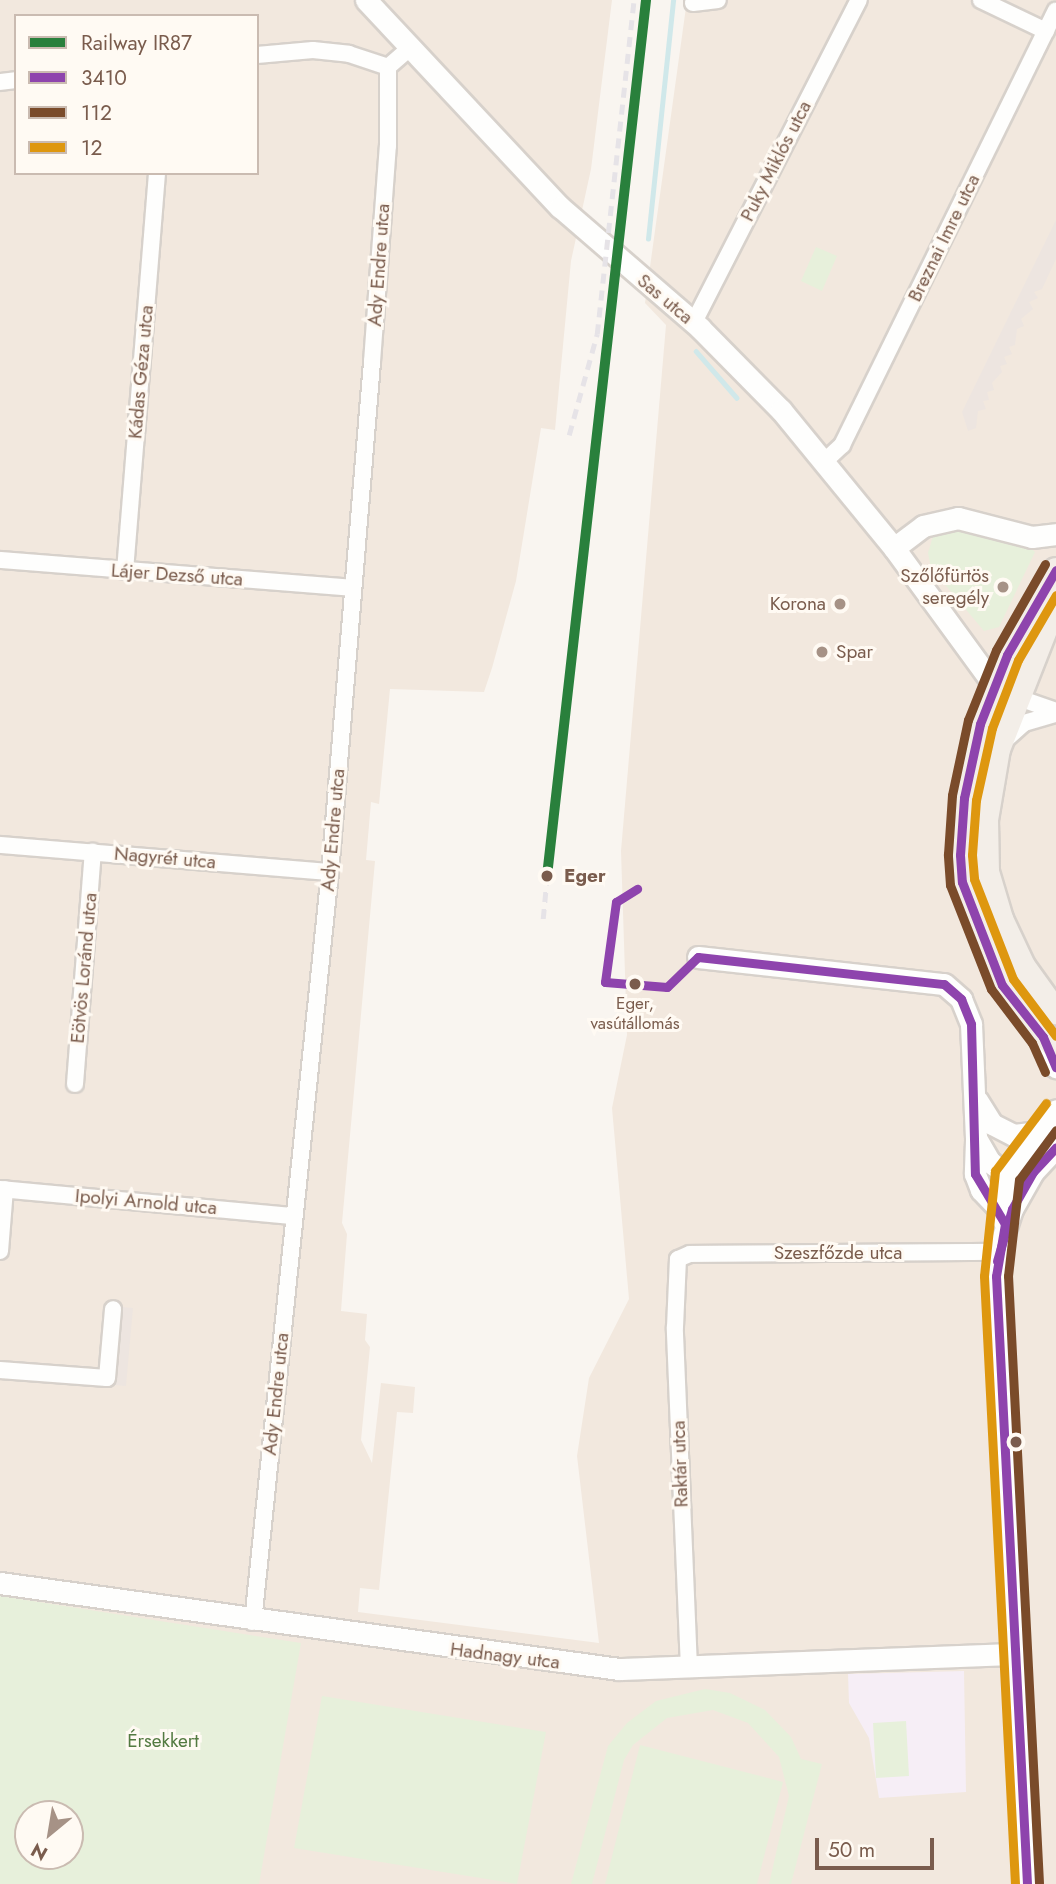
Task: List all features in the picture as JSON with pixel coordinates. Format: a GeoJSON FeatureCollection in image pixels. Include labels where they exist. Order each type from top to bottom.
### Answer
{"type":"FeatureCollection","features":[{"type":"Feature","properties":{"kind":"main road"},"geometry":{"type":"LineString","coordinates":[[1050,1043],[1002,985],[962,882],[964,798],[979,724],[994,685],[1055,572]]}},
{"type":"Feature","properties":{"kind":"main road"},"geometry":{"type":"LineString","coordinates":[[1056,602],[1016,697],[998,749],[986,820],[987,872],[1023,966],[1056,1012]]}},
{"type":"Feature","properties":{"kind":"street","name":"Sas utca"},"geometry":{"type":"LineString","coordinates":[[366,0],[560,207],[694,322],[826,460],[994,685],[1016,697]]}},
{"type":"Feature","properties":{"kind":"street"},"geometry":{"type":"LineString","coordinates":[[692,3],[718,0]]}},
{"type":"Feature","properties":{"kind":"street","name":"Puky Miklós utca"},"geometry":{"type":"LineString","coordinates":[[694,322],[859,0]]}},
{"type":"Feature","properties":{"kind":"street"},"geometry":{"type":"LineString","coordinates":[[981,0],[1046,31]]}},
{"type":"Feature","properties":{"kind":"street","name":"Breznai Imre utca"},"geometry":{"type":"LineString","coordinates":[[826,460],[842,445],[1056,11]]}},
{"type":"Feature","properties":{"kind":"street"},"geometry":{"type":"LineString","coordinates":[[259,55],[313,50],[349,54],[388,67],[411,47]]}},
{"type":"Feature","properties":{"kind":"street","name":"Ady Endre utca"},"geometry":{"type":"LineString","coordinates":[[253,1622],[292,1216],[330,872],[387,159],[388,67]]}},
{"type":"Feature","properties":{"kind":"street","name":"Kádas Géza utca"},"geometry":{"type":"LineString","coordinates":[[125,571],[157,175]]}},
{"type":"Feature","properties":{"kind":"street"},"geometry":{"type":"LineString","coordinates":[[894,548],[923,526],[958,518],[1032,537],[1046,547],[1055,572]]}},
{"type":"Feature","properties":{"kind":"street"},"geometry":{"type":"LineString","coordinates":[[1032,537],[1056,534]]}},
{"type":"Feature","properties":{"kind":"street","name":"Lájer Dezső utca"},"geometry":{"type":"LineString","coordinates":[[0,560],[353,588]]}},
{"type":"Feature","properties":{"kind":"street"},"geometry":{"type":"LineString","coordinates":[[1016,697],[1056,713]]}},
{"type":"Feature","properties":{"kind":"street"},"geometry":{"type":"LineString","coordinates":[[998,749],[1024,723],[1056,713]]}},
{"type":"Feature","properties":{"kind":"street","name":"Nagyrét utca"},"geometry":{"type":"LineString","coordinates":[[0,845],[330,872]]}},
{"type":"Feature","properties":{"kind":"street","name":"Eötvös Loránd utca"},"geometry":{"type":"LineString","coordinates":[[75,1084],[93,852]]}},
{"type":"Feature","properties":{"kind":"street"},"geometry":{"type":"LineString","coordinates":[[698,957],[944,984],[961,999],[971,1024],[975,1174],[981,1190],[1005,1214]]}},
{"type":"Feature","properties":{"kind":"street"},"geometry":{"type":"LineString","coordinates":[[1050,1043],[1056,1067]]}},
{"type":"Feature","properties":{"kind":"street"},"geometry":{"type":"LineString","coordinates":[[975,1096],[992,1124],[1014,1135],[1038,1132]]}},
{"type":"Feature","properties":{"kind":"street"},"geometry":{"type":"LineString","coordinates":[[1027,1884],[1014,1654],[998,1252],[1005,1214],[1007,1175],[1056,1110]]}},
{"type":"Feature","properties":{"kind":"street"},"geometry":{"type":"LineString","coordinates":[[976,1138],[989,1162],[1007,1175],[1033,1172]]}},
{"type":"Feature","properties":{"kind":"street"},"geometry":{"type":"LineString","coordinates":[[1005,1214],[1033,1172],[1056,1147]]}},
{"type":"Feature","properties":{"kind":"street"},"geometry":{"type":"LineString","coordinates":[[0,1251],[2,1189]]}},
{"type":"Feature","properties":{"kind":"street","name":"Ipolyi Arnold utca"},"geometry":{"type":"LineString","coordinates":[[2,1189],[292,1216]]}},
{"type":"Feature","properties":{"kind":"street","name":"Szeszfőzde utca"},"geometry":{"type":"LineString","coordinates":[[678,1259],[690,1255],[998,1252]]}},
{"type":"Feature","properties":{"kind":"street","name":"Raktár utca"},"geometry":{"type":"LineString","coordinates":[[678,1259],[675,1327],[690,1668]]}},
{"type":"Feature","properties":{"kind":"street"},"geometry":{"type":"LineString","coordinates":[[0,1370],[107,1378],[113,1309]]}},
{"type":"Feature","properties":{"kind":"street","name":"Hadnagy utca"},"geometry":{"type":"LineString","coordinates":[[0,1583],[253,1622],[568,1664],[690,1668],[1014,1654]]}},
{"type":"Feature","properties":{"kind":"shaded area"},"geometry":{"type":"Polygon","coordinates":[[[0,0],[612,0],[591,169],[571,261],[555,430],[541,428],[516,581],[492,668],[484,692],[390,689],[379,804],[371,802],[366,860],[375,861],[342,1223],[347,1234],[341,1311],[367,1314],[365,1340],[370,1347],[361,1440],[372,1463],[381,1383],[415,1387],[413,1413],[397,1412],[379,1590],[360,1588],[358,1612],[599,1643],[577,1456],[589,1378],[629,1299],[612,1108],[627,1035],[621,851],[666,325],[645,303],[687,0],[1056,0],[1056,1884],[0,1884],[0,0]]]}},
{"type":"Feature","properties":{"kind":"shaded area"},"geometry":{"type":"Polygon","coordinates":[[[1056,220],[1056,259],[1042,289],[1034,292],[1038,298],[1029,302],[1033,309],[1021,319],[1024,326],[1017,329],[1015,345],[1009,347],[1012,354],[1004,357],[1007,364],[1000,366],[1002,372],[992,383],[994,390],[987,392],[989,400],[983,401],[986,409],[978,411],[976,428],[968,431],[962,412],[1056,220]]]}},
{"type":"Feature","properties":{"kind":"shaded area"},"geometry":{"type":"Polygon","coordinates":[[[121,1307],[133,1308],[126,1386],[114,1385],[121,1307]]]}},
{"type":"Feature","properties":{"kind":"shaded area"},"geometry":{"type":"Polygon","coordinates":[[[964,1671],[966,1792],[879,1798],[869,1738],[849,1703],[848,1674],[964,1671]]]}},
{"type":"Feature","properties":{"kind":"green space"},"geometry":{"type":"Polygon","coordinates":[[[816,247],[837,256],[822,291],[801,281],[816,247]]]}},
{"type":"Feature","properties":{"kind":"green space"},"geometry":{"type":"Polygon","coordinates":[[[954,523],[1026,544],[1035,552],[999,627],[984,631],[931,568],[928,553],[933,536],[954,523]]]}},
{"type":"Feature","properties":{"kind":"green space","name":"Érsekkert"},"geometry":{"type":"Polygon","coordinates":[[[0,1596],[301,1643],[259,1884],[0,1884],[0,1596]]]}},
{"type":"Feature","properties":{"kind":"green space"},"geometry":{"type":"Polygon","coordinates":[[[705,1689],[730,1693],[765,1710],[791,1737],[801,1759],[822,1764],[791,1884],[769,1884],[789,1796],[779,1757],[748,1723],[713,1710],[667,1718],[633,1745],[624,1760],[592,1884],[571,1884],[608,1746],[627,1723],[656,1701],[705,1689]]]}},
{"type":"Feature","properties":{"kind":"green space"},"geometry":{"type":"Polygon","coordinates":[[[322,1696],[546,1732],[517,1884],[294,1848],[322,1696]]]}},
{"type":"Feature","properties":{"kind":"green space"},"geometry":{"type":"Polygon","coordinates":[[[906,1721],[909,1776],[876,1778],[873,1723],[906,1721]]]}},
{"type":"Feature","properties":{"kind":"green space"},"geometry":{"type":"Polygon","coordinates":[[[640,1745],[783,1782],[757,1884],[605,1884],[640,1745]]]}},
{"type":"Feature","properties":{"kind":"waterway"},"geometry":{"type":"LineString","coordinates":[[648,239],[673,0]]}},
{"type":"Feature","properties":{"kind":"waterway"},"geometry":{"type":"LineString","coordinates":[[696,351],[737,398]]}},
{"type":"Feature","properties":{"kind":"railway"},"geometry":{"type":"LineString","coordinates":[[569,435],[597,334],[634,0]]}},
{"type":"Feature","properties":{"kind":"railway"},"geometry":{"type":"LineString","coordinates":[[543,919],[547,876]]}},
{"type":"Feature","properties":{"kind":"rail line","name":"IR87"},"geometry":{"type":"LineString","coordinates":[[547,876],[646,0]]}},
{"type":"Feature","properties":{"kind":"transit line","name":"112"},"geometry":{"type":"LineString","coordinates":[[1045,564],[996,650],[968,720],[952,795],[948,854],[950,885],[991,989],[1032,1043],[1045,1072]]}},
{"type":"Feature","properties":{"kind":"transit line","name":"3410"},"geometry":{"type":"LineString","coordinates":[[1056,570],[1007,655],[980,724],[964,798],[960,855],[962,882],[1002,985],[1043,1037],[1056,1067]]}},
{"type":"Feature","properties":{"kind":"transit line","name":"12"},"geometry":{"type":"LineString","coordinates":[[1056,595],[1018,660],[992,728],[976,800],[972,855],[974,879],[1013,979],[1056,1036]]}},
{"type":"Feature","properties":{"kind":"transit line","name":"3410"},"geometry":{"type":"LineString","coordinates":[[605,982],[616,902],[637,889]]}},
{"type":"Feature","properties":{"kind":"transit line","name":"3410"},"geometry":{"type":"LineString","coordinates":[[698,957],[944,984],[961,999],[971,1024],[975,1174],[1005,1224],[996,1276],[1027,1884]]}},
{"type":"Feature","properties":{"kind":"transit line","name":"3410"},"geometry":{"type":"LineString","coordinates":[[605,982],[667,987],[698,957]]}},
{"type":"Feature","properties":{"kind":"transit line","name":"12"},"geometry":{"type":"LineString","coordinates":[[1015,1884],[984,1276],[995,1171],[1046,1103]]}},
{"type":"Feature","properties":{"kind":"transit line","name":"112"},"geometry":{"type":"LineString","coordinates":[[1039,1883],[1008,1276],[1019,1180],[1056,1130]]}},
{"type":"Feature","properties":{"kind":"transit line","name":"3410"},"geometry":{"type":"LineString","coordinates":[[997,1261],[1012,1209],[1033,1172],[1056,1147]]}},
{"type":"Feature","properties":{"kind":"place","name":"Szőlőfürtös seregély"},"geometry":{"type":"Point","coordinates":[1003,587]}},
{"type":"Feature","properties":{"kind":"place","name":"Korona"},"geometry":{"type":"Point","coordinates":[840,604]}},
{"type":"Feature","properties":{"kind":"place","name":"Spar"},"geometry":{"type":"Point","coordinates":[822,652]}},
{"type":"Feature","properties":{"kind":"place","name":"Eger"},"geometry":{"type":"Point","coordinates":[547,876]}},
{"type":"Feature","properties":{"kind":"place","name":"Eger, vasútállomás"},"geometry":{"type":"Point","coordinates":[635,984]}}]}
